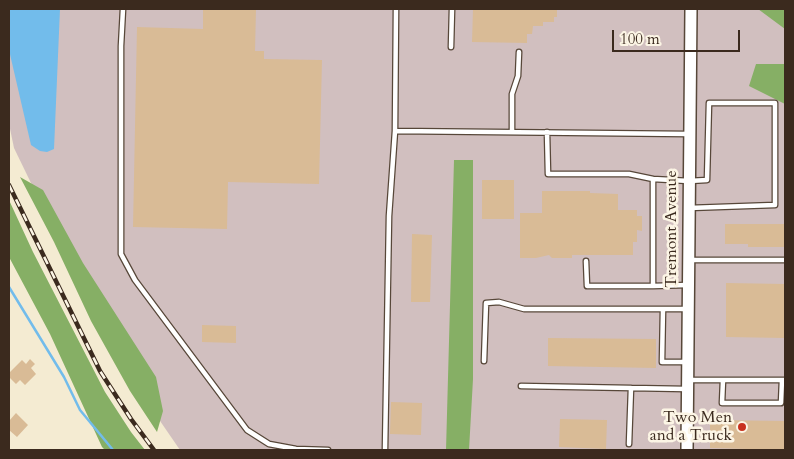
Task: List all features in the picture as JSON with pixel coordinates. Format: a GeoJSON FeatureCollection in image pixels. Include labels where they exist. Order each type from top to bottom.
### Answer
{"type":"FeatureCollection","features":[{"type":"Feature","properties":{"kind":"street","name":"Tremont Avenue"},"geometry":{"type":"LineString","coordinates":[[687,450],[691,9]]}},
{"type":"Feature","properties":{"kind":"lane"},"geometry":{"type":"LineString","coordinates":[[123,9],[121,46],[122,254],[135,280],[247,430],[269,444],[296,449],[328,450]]}},
{"type":"Feature","properties":{"kind":"lane"},"geometry":{"type":"LineString","coordinates":[[385,450],[389,216],[395,131],[396,9]]}},
{"type":"Feature","properties":{"kind":"lane"},"geometry":{"type":"LineString","coordinates":[[451,47],[452,9]]}},
{"type":"Feature","properties":{"kind":"lane"},"geometry":{"type":"LineString","coordinates":[[512,132],[512,94],[518,76],[519,52]]}},
{"type":"Feature","properties":{"kind":"lane"},"geometry":{"type":"LineString","coordinates":[[547,132],[548,174],[629,174],[653,179],[707,180],[709,103],[775,103],[774,205],[689,208]]}},
{"type":"Feature","properties":{"kind":"lane"},"geometry":{"type":"LineString","coordinates":[[395,131],[689,134]]}},
{"type":"Feature","properties":{"kind":"lane"},"geometry":{"type":"LineString","coordinates":[[653,179],[653,286]]}},
{"type":"Feature","properties":{"kind":"lane"},"geometry":{"type":"LineString","coordinates":[[688,260],[785,260]]}},
{"type":"Feature","properties":{"kind":"lane"},"geometry":{"type":"LineString","coordinates":[[586,262],[587,286],[688,285]]}},
{"type":"Feature","properties":{"kind":"lane"},"geometry":{"type":"LineString","coordinates":[[484,361],[486,303],[499,302],[524,309],[688,309]]}},
{"type":"Feature","properties":{"kind":"lane"},"geometry":{"type":"LineString","coordinates":[[663,309],[662,362],[687,362]]}},
{"type":"Feature","properties":{"kind":"lane"},"geometry":{"type":"LineString","coordinates":[[522,386],[631,388],[723,380],[784,380],[781,403],[722,403],[723,380]]}},
{"type":"Feature","properties":{"kind":"lane"},"geometry":{"type":"LineString","coordinates":[[629,444],[631,388]]}},
{"type":"Feature","properties":{"kind":"shaded area"},"geometry":{"type":"Polygon","coordinates":[[[9,9],[785,9],[785,450],[180,450],[114,354],[14,148],[9,124],[9,9]]]}},
{"type":"Feature","properties":{"kind":"green space"},"geometry":{"type":"Polygon","coordinates":[[[758,9],[785,9],[785,29],[758,9]]]}},
{"type":"Feature","properties":{"kind":"green space"},"geometry":{"type":"Polygon","coordinates":[[[756,64],[785,64],[785,104],[749,86],[756,64]]]}},
{"type":"Feature","properties":{"kind":"green space"},"geometry":{"type":"Polygon","coordinates":[[[454,160],[473,160],[473,379],[469,450],[446,450],[454,160]]]}},
{"type":"Feature","properties":{"kind":"green space"},"geometry":{"type":"Polygon","coordinates":[[[20,177],[43,190],[83,263],[156,377],[163,411],[157,432],[130,391],[91,321],[54,242],[20,177]]]}},
{"type":"Feature","properties":{"kind":"green space"},"geometry":{"type":"Polygon","coordinates":[[[9,200],[33,252],[105,392],[145,450],[105,450],[102,447],[50,334],[9,257],[9,200]]]}},
{"type":"Feature","properties":{"kind":"water"},"geometry":{"type":"Polygon","coordinates":[[[9,9],[60,9],[54,149],[47,152],[40,151],[31,145],[9,50],[9,9]]]}},
{"type":"Feature","properties":{"kind":"building"},"geometry":{"type":"Polygon","coordinates":[[[203,9],[256,9],[255,51],[264,51],[264,59],[322,60],[319,184],[228,182],[227,229],[133,227],[137,27],[203,29],[203,9]]]}},
{"type":"Feature","properties":{"kind":"building"},"geometry":{"type":"Polygon","coordinates":[[[473,9],[557,9],[557,17],[554,17],[554,22],[543,22],[543,26],[533,26],[532,34],[527,34],[527,43],[472,42],[473,9]]]}},
{"type":"Feature","properties":{"kind":"building"},"geometry":{"type":"Polygon","coordinates":[[[482,180],[514,180],[514,219],[482,219],[482,180]]]}},
{"type":"Feature","properties":{"kind":"building"},"geometry":{"type":"Polygon","coordinates":[[[542,191],[590,191],[590,193],[618,194],[618,210],[637,210],[637,216],[642,216],[642,231],[637,230],[637,242],[633,242],[633,255],[572,255],[572,258],[552,258],[549,255],[536,258],[520,258],[520,213],[542,213],[542,191]]]}},
{"type":"Feature","properties":{"kind":"building"},"geometry":{"type":"Polygon","coordinates":[[[725,224],[785,224],[785,247],[748,247],[748,244],[725,244],[725,224]]]}},
{"type":"Feature","properties":{"kind":"building"},"geometry":{"type":"Polygon","coordinates":[[[412,234],[432,235],[430,302],[411,302],[412,234]]]}},
{"type":"Feature","properties":{"kind":"building"},"geometry":{"type":"Polygon","coordinates":[[[726,283],[785,284],[785,338],[726,337],[726,283]]]}},
{"type":"Feature","properties":{"kind":"building"},"geometry":{"type":"Polygon","coordinates":[[[202,325],[236,326],[236,343],[202,342],[202,325]]]}},
{"type":"Feature","properties":{"kind":"building"},"geometry":{"type":"Polygon","coordinates":[[[548,338],[656,339],[656,368],[548,366],[548,338]]]}},
{"type":"Feature","properties":{"kind":"building"},"geometry":{"type":"Polygon","coordinates":[[[30,359],[35,364],[31,368],[36,374],[25,385],[20,380],[16,384],[9,377],[9,373],[22,360],[26,364],[30,359]]]}},
{"type":"Feature","properties":{"kind":"building"},"geometry":{"type":"Polygon","coordinates":[[[391,402],[422,403],[421,435],[390,434],[391,402]]]}},
{"type":"Feature","properties":{"kind":"building"},"geometry":{"type":"Polygon","coordinates":[[[16,413],[28,425],[17,437],[9,430],[9,421],[16,413]]]}},
{"type":"Feature","properties":{"kind":"building"},"geometry":{"type":"Polygon","coordinates":[[[560,419],[607,420],[606,449],[559,447],[560,419]]]}},
{"type":"Feature","properties":{"kind":"building"},"geometry":{"type":"Polygon","coordinates":[[[710,420],[785,421],[785,450],[710,448],[710,420]]]}},
{"type":"Feature","properties":{"kind":"waterway"},"geometry":{"type":"LineString","coordinates":[[9,287],[64,377],[80,410],[113,450]]}},
{"type":"Feature","properties":{"kind":"railway"},"geometry":{"type":"LineString","coordinates":[[9,185],[100,371],[154,450]]}},
{"type":"Feature","properties":{"kind":"place","name":"Two Men and a Truck"},"geometry":{"type":"Point","coordinates":[742,427]}}]}
